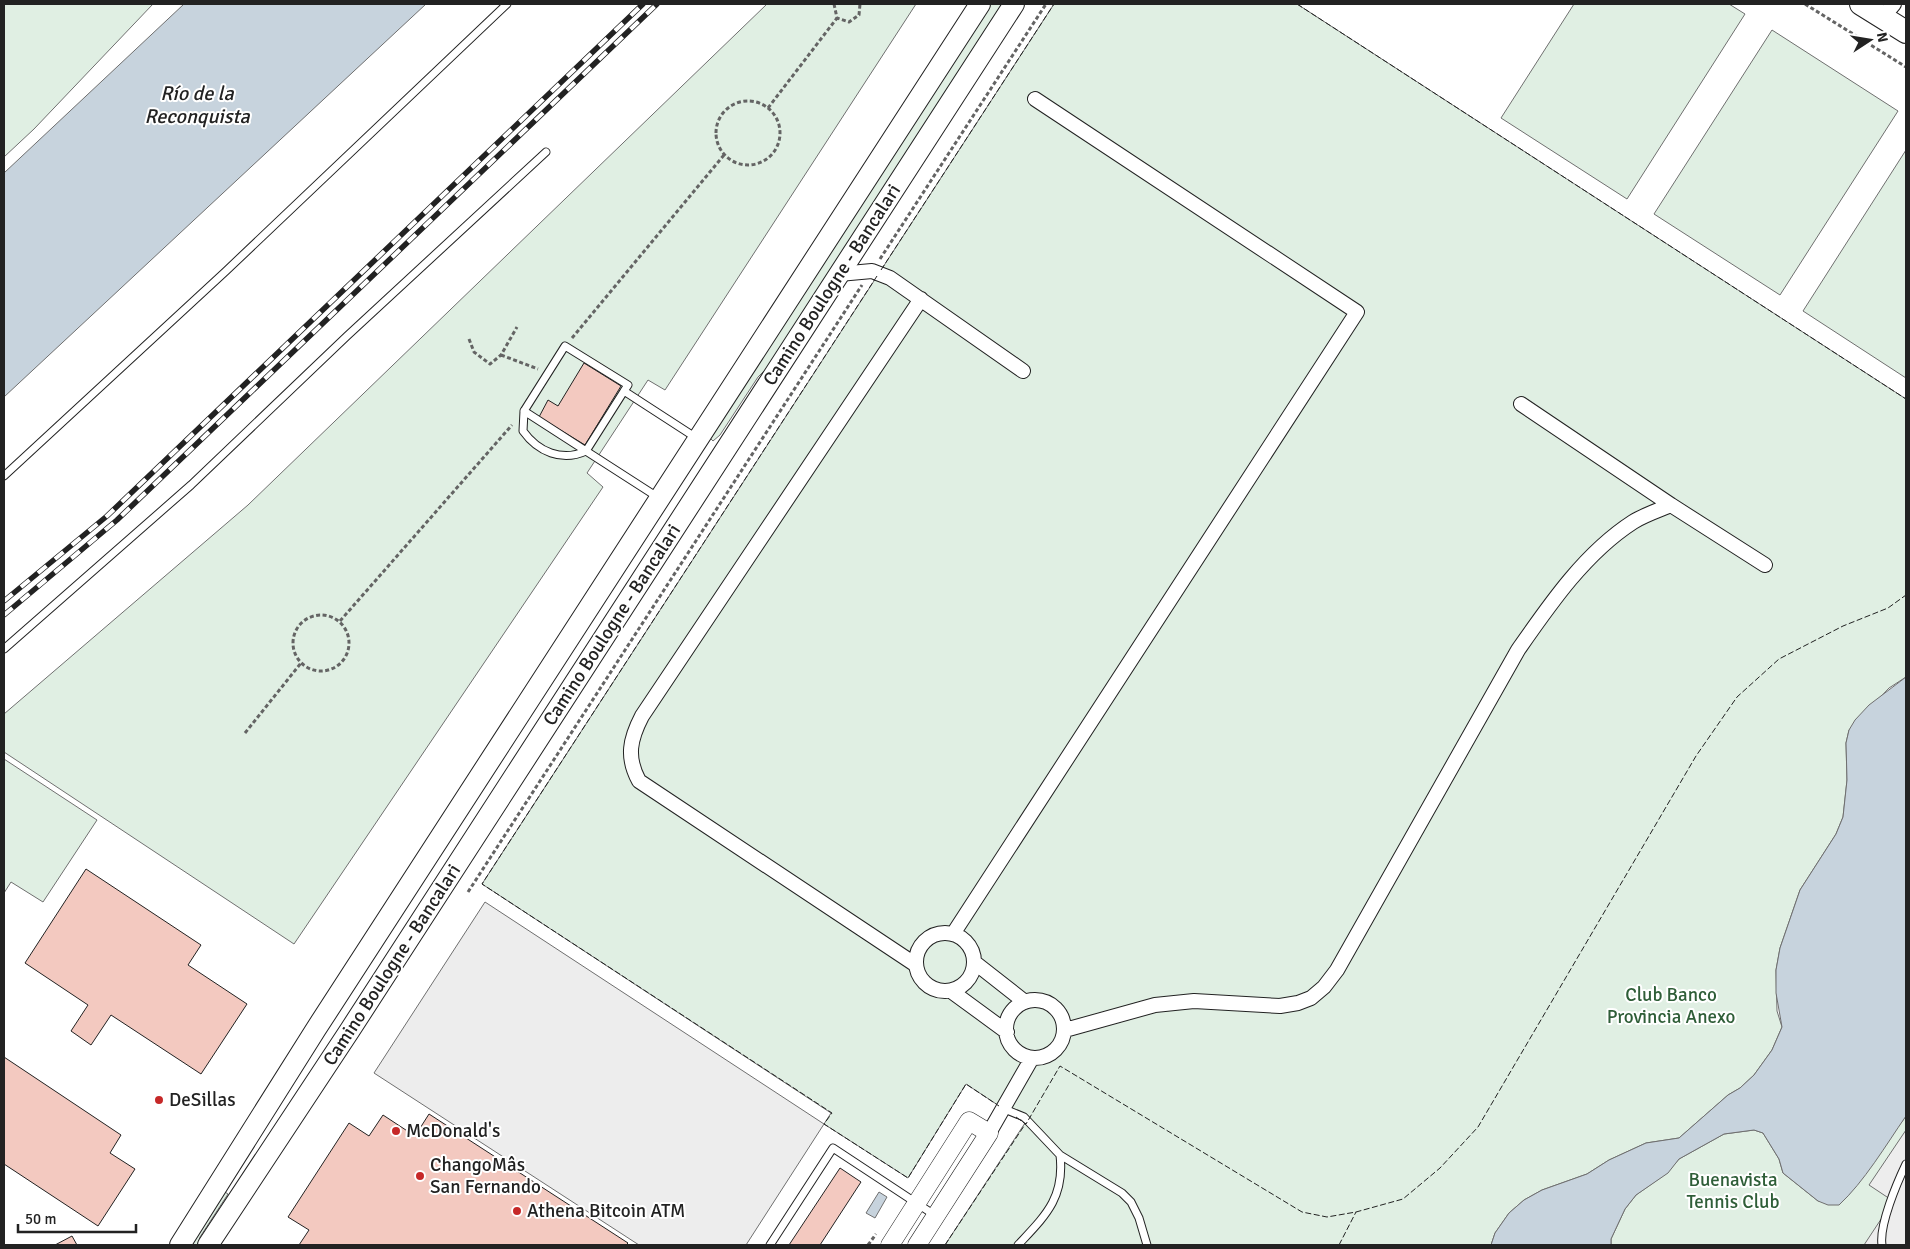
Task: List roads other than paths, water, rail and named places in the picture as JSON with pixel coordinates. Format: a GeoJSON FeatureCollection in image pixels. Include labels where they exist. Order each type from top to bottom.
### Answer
{"type":"FeatureCollection","features":[{"type":"Feature","properties":{"kind":"main road","name":"Camino Boulogne - Bancalari"},"geometry":{"type":"LineString","coordinates":[[180,1245],[321,1021],[980,4]]}},
{"type":"Feature","properties":{"kind":"main road","name":"Camino Boulogne - Bancalari"},"geometry":{"type":"LineString","coordinates":[[208,1245],[1014,4]]}},
{"type":"Feature","properties":{"kind":"main road"},"geometry":{"type":"LineString","coordinates":[[1861,4],[1888,11],[1906,32]]}},
{"type":"Feature","properties":{"kind":"street"},"geometry":{"type":"LineString","coordinates":[[953,934],[1356,312],[1035,99]]}},
{"type":"Feature","properties":{"kind":"street"},"geometry":{"type":"LineString","coordinates":[[839,274],[872,271],[890,278],[1023,370]]}},
{"type":"Feature","properties":{"kind":"street"},"geometry":{"type":"LineString","coordinates":[[921,299],[642,716],[633,734],[630,750],[631,763],[639,781],[916,965],[924,982],[941,991],[951,991],[968,981],[974,962]]}},
{"type":"Feature","properties":{"kind":"street"},"geometry":{"type":"LineString","coordinates":[[1521,404],[1671,505],[1765,565]]}},
{"type":"Feature","properties":{"kind":"street"},"geometry":{"type":"LineString","coordinates":[[1064,1030],[1155,1005],[1194,1001],[1280,1006],[1311,998],[1324,987],[1337,970],[1527,636],[1553,601],[1596,552],[1633,522],[1671,505]]}},
{"type":"Feature","properties":{"kind":"street"},"geometry":{"type":"LineString","coordinates":[[916,965],[920,947],[926,940],[935,935],[953,934],[968,944],[974,962],[1025,1002]]}},
{"type":"Feature","properties":{"kind":"street"},"geometry":{"type":"LineString","coordinates":[[951,991],[1006,1032],[1014,1049],[1022,1055],[1032,1058],[1041,1058],[1058,1048],[1064,1030],[1063,1020],[1052,1005],[1034,1000],[1025,1002],[1011,1014],[1006,1032]]}},
{"type":"Feature","properties":{"kind":"street"},"geometry":{"type":"LineString","coordinates":[[917,1245],[989,1133],[1032,1058]]}},
{"type":"Feature","properties":{"kind":"street"},"geometry":{"type":"LineString","coordinates":[[890,1245],[969,1121],[989,1133]]}},
{"type":"Feature","properties":{"kind":"lane"},"geometry":{"type":"LineString","coordinates":[[4,476],[226,271],[507,4]]}},
{"type":"Feature","properties":{"kind":"lane"},"geometry":{"type":"LineString","coordinates":[[4,649],[191,485],[361,323],[546,152]]}},
{"type":"Feature","properties":{"kind":"lane"},"geometry":{"type":"LineString","coordinates":[[565,346],[628,385],[586,451],[568,456],[552,454],[538,448],[523,431],[524,411],[565,346]]}},
{"type":"Feature","properties":{"kind":"lane"},"geometry":{"type":"LineString","coordinates":[[624,391],[698,439]]}},
{"type":"Feature","properties":{"kind":"lane"},"geometry":{"type":"LineString","coordinates":[[524,411],[660,498]]}},
{"type":"Feature","properties":{"kind":"lane"},"geometry":{"type":"LineString","coordinates":[[1002,1108],[1024,1117],[1060,1155],[1122,1193],[1132,1202],[1147,1245]]}},
{"type":"Feature","properties":{"kind":"lane"},"geometry":{"type":"LineString","coordinates":[[770,1245],[833,1148],[936,1216]]}},
{"type":"Feature","properties":{"kind":"lane"},"geometry":{"type":"LineString","coordinates":[[1018,1245],[1047,1215],[1057,1196],[1061,1166],[1060,1155]]}},
{"type":"Feature","properties":{"kind":"lane"},"geometry":{"type":"LineString","coordinates":[[1882,1245],[1881,1240],[1888,1214],[1906,1164]]}},
{"type":"Feature","properties":{"kind":"water","name":"Río de la Reconquista"},"geometry":{"type":"Polygon","coordinates":[[[184,4],[426,4],[4,397],[4,173],[184,4]]]}},
{"type":"Feature","properties":{"kind":"water"},"geometry":{"type":"Polygon","coordinates":[[[1906,677],[1906,1116],[1883,1151],[1839,1205],[1828,1205],[1818,1201],[1783,1173],[1779,1159],[1763,1133],[1754,1130],[1724,1134],[1679,1159],[1668,1173],[1636,1195],[1625,1209],[1611,1239],[1611,1245],[1491,1245],[1495,1233],[1509,1213],[1524,1200],[1542,1190],[1587,1174],[1609,1160],[1646,1143],[1679,1138],[1754,1075],[1772,1050],[1782,1027],[1776,993],[1776,970],[1780,948],[1800,890],[1836,834],[1843,817],[1847,780],[1846,743],[1849,730],[1855,720],[1869,705],[1906,677]]]}},
{"type":"Feature","properties":{"kind":"water"},"geometry":{"type":"Polygon","coordinates":[[[879,1192],[887,1197],[875,1218],[866,1213],[879,1192]]]}},
{"type":"Feature","properties":{"kind":"railway"},"geometry":{"type":"LineString","coordinates":[[4,601],[107,516],[643,4]]}},
{"type":"Feature","properties":{"kind":"railway"},"geometry":{"type":"LineString","coordinates":[[4,615],[117,520],[657,4]]}},
{"type":"Feature","properties":{"kind":"place","name":"DeSillas"},"geometry":{"type":"Point","coordinates":[159,1100]}},
{"type":"Feature","properties":{"kind":"place","name":"McDonald's"},"geometry":{"type":"Point","coordinates":[396,1131]}},
{"type":"Feature","properties":{"kind":"place","name":"ChangoMâs San Fernando"},"geometry":{"type":"Point","coordinates":[420,1176]}},
{"type":"Feature","properties":{"kind":"place","name":"Athena Bitcoin ATM"},"geometry":{"type":"Point","coordinates":[517,1211]}},
{"type":"Feature","properties":{"kind":"park label","name":"Club Banco Provincia Anexo"},"geometry":{"type":"Point","coordinates":[1671,1006]}},
{"type":"Feature","properties":{"kind":"park label","name":"Buenavista Tennis Club"},"geometry":{"type":"Point","coordinates":[1733,1191]}}]}
